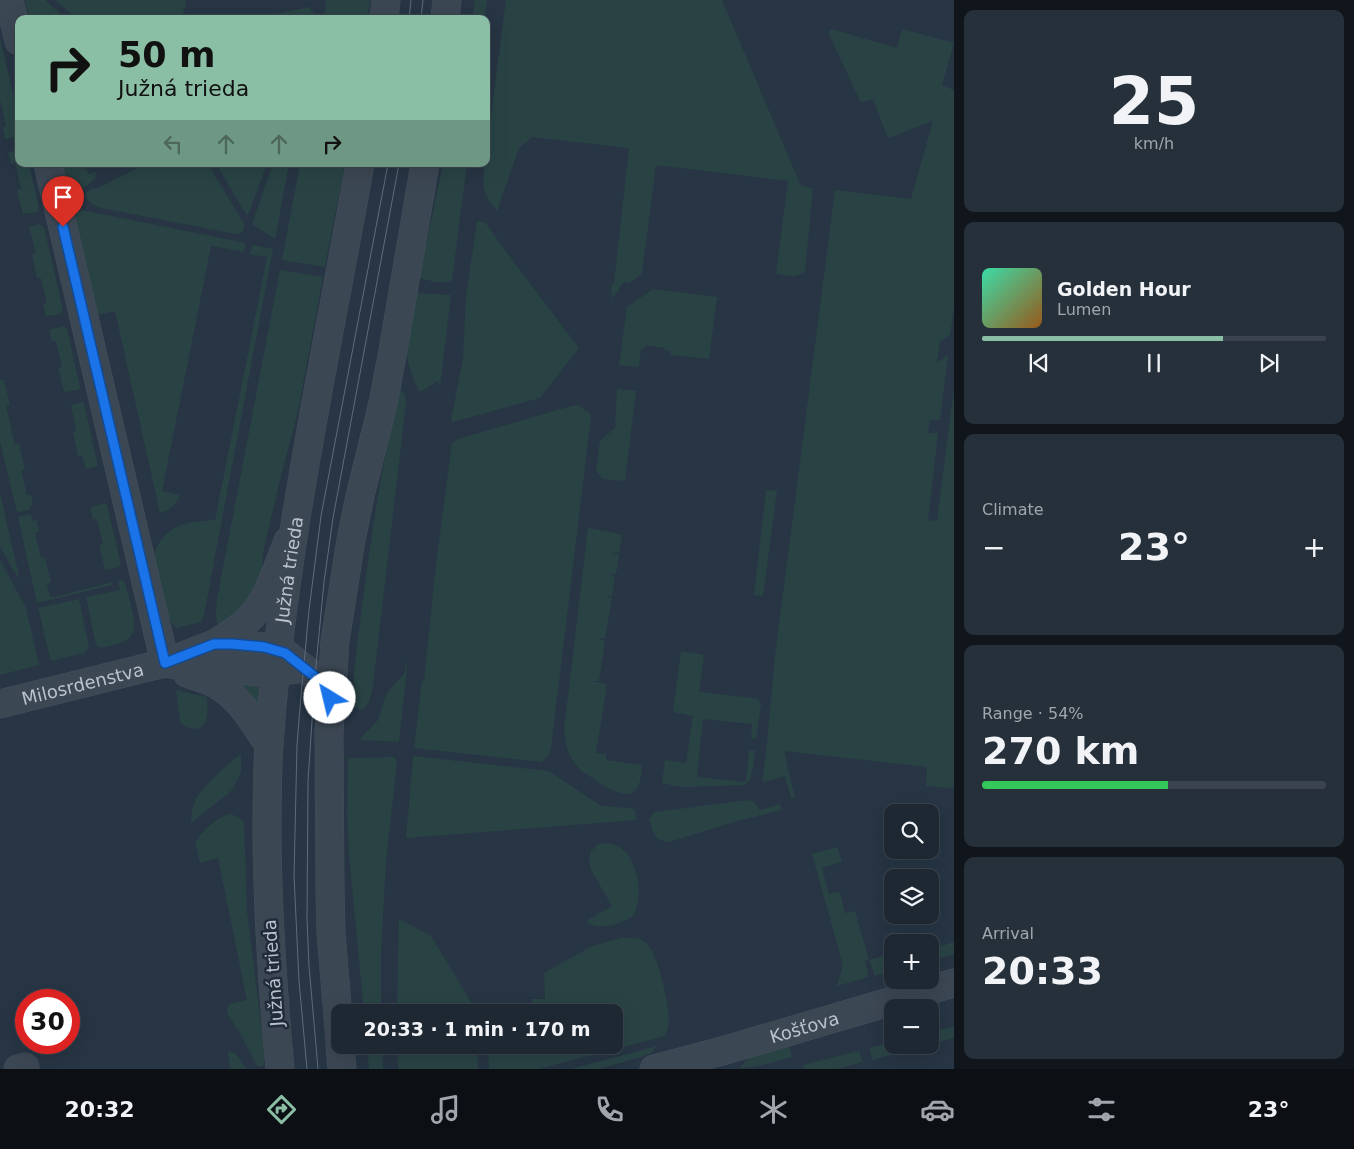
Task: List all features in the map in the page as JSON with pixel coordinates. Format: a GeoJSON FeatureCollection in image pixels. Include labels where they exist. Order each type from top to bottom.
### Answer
{"type":"FeatureCollection","features":[{"type":"Feature","properties":{"kind":"street"},"geometry":{"type":"LineString","coordinates":[[9,0],[15,25]]}},
{"type":"Feature","properties":{"kind":"street"},"geometry":{"type":"LineString","coordinates":[[384,15],[386,0]]}},
{"type":"Feature","properties":{"kind":"street"},"geometry":{"type":"LineString","coordinates":[[49,167],[165,663],[269,673],[276,661]]}},
{"type":"Feature","properties":{"kind":"street","name":"Južná trieda"},"geometry":{"type":"LineString","coordinates":[[280,1069],[272,980],[267,820],[269,745],[276,661],[295,523],[359,167]]}},
{"type":"Feature","properties":{"kind":"street"},"geometry":{"type":"LineString","coordinates":[[342,1058],[331,933],[330,889],[329,732],[335,641],[351,540],[392,356],[424,167]]}},
{"type":"Feature","properties":{"kind":"street","name":"Milosrdenstva"},"geometry":{"type":"LineString","coordinates":[[0,704],[165,663],[214,644],[241,627],[260,606],[295,523]]}},
{"type":"Feature","properties":{"kind":"street"},"geometry":{"type":"LineString","coordinates":[[304,667],[321,659],[329,652],[335,641]]}},
{"type":"Feature","properties":{"kind":"street","name":"Milosrdenstva"},"geometry":{"type":"LineString","coordinates":[[214,644],[256,646],[276,661],[285,653],[319,680],[330,698]]}},
{"type":"Feature","properties":{"kind":"street","name":"Milosrdenstva"},"geometry":{"type":"LineString","coordinates":[[165,663],[218,685],[230,694],[239,703],[269,745]]}},
{"type":"Feature","properties":{"kind":"street","name":"Košťova"},"geometry":{"type":"LineString","coordinates":[[654,1069],[700,1063],[954,983]]}},
{"type":"Feature","properties":{"kind":"green space"},"geometry":{"type":"Polygon","coordinates":[[[25,0],[45,0],[62,15],[29,15],[25,0]]]}},
{"type":"Feature","properties":{"kind":"green space"},"geometry":{"type":"Polygon","coordinates":[[[55,0],[185,0],[186,8],[183,9],[184,15],[72,15],[55,0]]]}},
{"type":"Feature","properties":{"kind":"green space"},"geometry":{"type":"Polygon","coordinates":[[[326,0],[370,0],[368,15],[324,15],[326,0]]]}},
{"type":"Feature","properties":{"kind":"green space"},"geometry":{"type":"Polygon","coordinates":[[[475,0],[487,0],[485,15],[473,15],[475,0]]]}},
{"type":"Feature","properties":{"kind":"green space"},"geometry":{"type":"Polygon","coordinates":[[[506,0],[722,0],[801,186],[813,188],[805,271],[795,276],[776,274],[788,181],[656,165],[642,274],[629,283],[624,282],[612,299],[611,286],[614,283],[629,148],[532,137],[519,148],[497,211],[488,199],[484,189],[485,167],[490,167],[490,123],[506,0]]]}},
{"type":"Feature","properties":{"kind":"green space"},"geometry":{"type":"Polygon","coordinates":[[[309,7],[314,13],[314,15],[271,15],[309,7]]]}},
{"type":"Feature","properties":{"kind":"green space"},"geometry":{"type":"Polygon","coordinates":[[[831,29],[897,48],[902,29],[954,43],[942,85],[954,90],[954,307],[950,335],[940,342],[937,363],[948,355],[940,420],[930,420],[928,433],[938,433],[928,520],[937,521],[954,388],[954,787],[926,786],[927,767],[784,751],[795,798],[791,798],[785,776],[765,782],[762,781],[775,656],[835,190],[911,199],[933,121],[888,138],[873,99],[861,103],[828,32],[831,29]]]}},
{"type":"Feature","properties":{"kind":"green space"},"geometry":{"type":"Polygon","coordinates":[[[0,38],[15,101],[15,137],[5,139],[3,127],[6,126],[0,100],[0,38]]]}},
{"type":"Feature","properties":{"kind":"green space"},"geometry":{"type":"Polygon","coordinates":[[[15,151],[15,163],[11,164],[8,152],[15,151]]]}},
{"type":"Feature","properties":{"kind":"green space"},"geometry":{"type":"Polygon","coordinates":[[[16,167],[30,167],[39,208],[37,212],[23,214],[17,190],[21,189],[16,167]]]}},
{"type":"Feature","properties":{"kind":"green space"},"geometry":{"type":"Polygon","coordinates":[[[64,167],[84,167],[88,174],[96,172],[95,179],[80,190],[76,192],[69,191],[64,167]]]}},
{"type":"Feature","properties":{"kind":"green space"},"geometry":{"type":"Polygon","coordinates":[[[139,167],[210,167],[244,224],[244,229],[241,233],[236,234],[101,208],[87,200],[86,197],[88,191],[93,188],[96,189],[139,167]]]}},
{"type":"Feature","properties":{"kind":"green space"},"geometry":{"type":"Polygon","coordinates":[[[218,167],[266,167],[248,215],[218,167]]]}},
{"type":"Feature","properties":{"kind":"green space"},"geometry":{"type":"Polygon","coordinates":[[[272,167],[288,167],[275,239],[252,224],[272,167]]]}},
{"type":"Feature","properties":{"kind":"green space"},"geometry":{"type":"Polygon","coordinates":[[[299,167],[344,167],[325,267],[282,260],[299,167]]]}},
{"type":"Feature","properties":{"kind":"green space"},"geometry":{"type":"Polygon","coordinates":[[[442,167],[467,167],[452,280],[440,283],[419,278],[442,167]]]}},
{"type":"Feature","properties":{"kind":"green space"},"geometry":{"type":"Polygon","coordinates":[[[81,210],[246,243],[244,252],[211,246],[162,491],[180,495],[172,507],[160,513],[115,311],[97,315],[75,217],[81,210]]]}},
{"type":"Feature","properties":{"kind":"green space"},"geometry":{"type":"Polygon","coordinates":[[[477,221],[485,222],[579,348],[541,397],[453,422],[451,421],[463,358],[466,297],[477,221]]]}},
{"type":"Feature","properties":{"kind":"green space"},"geometry":{"type":"Polygon","coordinates":[[[39,224],[44,227],[63,310],[56,315],[46,316],[43,304],[47,303],[41,278],[37,278],[32,254],[36,253],[29,227],[39,224]]]}},
{"type":"Feature","properties":{"kind":"green space"},"geometry":{"type":"Polygon","coordinates":[[[253,245],[273,249],[204,615],[201,622],[176,628],[165,610],[155,570],[154,557],[158,544],[166,534],[178,526],[215,520],[267,257],[250,254],[253,245]]]}},
{"type":"Feature","properties":{"kind":"green space"},"geometry":{"type":"Polygon","coordinates":[[[280,270],[323,277],[298,411],[264,547],[261,578],[252,600],[219,629],[216,618],[217,599],[280,270]]]}},
{"type":"Feature","properties":{"kind":"green space"},"geometry":{"type":"Polygon","coordinates":[[[653,289],[717,297],[709,359],[671,355],[670,351],[665,350],[665,348],[647,345],[641,350],[639,367],[619,365],[627,307],[653,289]]]}},
{"type":"Feature","properties":{"kind":"green space"},"geometry":{"type":"Polygon","coordinates":[[[416,293],[451,295],[440,388],[438,381],[422,391],[419,391],[415,382],[406,351],[416,293]]]}},
{"type":"Feature","properties":{"kind":"green space"},"geometry":{"type":"Polygon","coordinates":[[[64,326],[67,329],[80,387],[78,390],[64,392],[58,368],[62,367],[56,341],[52,341],[49,330],[64,326]]]}},
{"type":"Feature","properties":{"kind":"green space"},"geometry":{"type":"Polygon","coordinates":[[[0,380],[4,380],[10,405],[6,406],[15,445],[19,444],[25,469],[21,470],[27,495],[31,495],[33,505],[29,507],[30,510],[17,512],[0,441],[0,380]]]}},
{"type":"Feature","properties":{"kind":"green space"},"geometry":{"type":"Polygon","coordinates":[[[400,389],[405,394],[406,403],[373,685],[368,703],[360,710],[353,704],[358,635],[379,493],[397,393],[400,389]]]}},
{"type":"Feature","properties":{"kind":"green space"},"geometry":{"type":"Polygon","coordinates":[[[617,389],[636,391],[625,481],[603,479],[596,471],[600,441],[615,428],[617,389]]]}},
{"type":"Feature","properties":{"kind":"green space"},"geometry":{"type":"Polygon","coordinates":[[[83,402],[98,466],[86,469],[82,456],[78,456],[73,432],[76,430],[71,405],[83,402]]]}},
{"type":"Feature","properties":{"kind":"green space"},"geometry":{"type":"Polygon","coordinates":[[[578,405],[590,413],[591,417],[549,754],[541,762],[414,748],[422,681],[424,681],[436,564],[452,443],[458,439],[578,405]]]}},
{"type":"Feature","properties":{"kind":"green space"},"geometry":{"type":"Polygon","coordinates":[[[766,490],[777,491],[763,596],[754,595],[766,490]]]}},
{"type":"Feature","properties":{"kind":"green space"},"geometry":{"type":"Polygon","coordinates":[[[0,493],[19,576],[18,578],[0,546],[0,493]]]}},
{"type":"Feature","properties":{"kind":"green space"},"geometry":{"type":"Polygon","coordinates":[[[103,504],[107,506],[121,564],[119,567],[105,570],[99,545],[103,544],[97,519],[93,519],[90,507],[103,504]]]}},
{"type":"Feature","properties":{"kind":"green space"},"geometry":{"type":"Polygon","coordinates":[[[31,514],[32,521],[36,520],[39,532],[35,533],[41,558],[45,558],[51,582],[47,584],[50,597],[112,582],[112,585],[37,603],[18,517],[31,514]]]}},
{"type":"Feature","properties":{"kind":"green space"},"geometry":{"type":"Polygon","coordinates":[[[588,528],[622,535],[619,553],[614,553],[619,555],[616,574],[611,574],[615,576],[612,596],[607,596],[612,598],[605,639],[600,638],[605,641],[602,661],[596,660],[602,662],[599,681],[592,681],[607,684],[596,753],[606,754],[606,760],[642,765],[640,779],[635,791],[624,794],[611,790],[581,770],[571,758],[565,740],[564,730],[588,528]]]}},
{"type":"Feature","properties":{"kind":"green space"},"geometry":{"type":"Polygon","coordinates":[[[0,560],[26,608],[39,665],[0,675],[0,560]]]}},
{"type":"Feature","properties":{"kind":"green space"},"geometry":{"type":"Polygon","coordinates":[[[123,580],[134,619],[133,632],[124,641],[101,648],[96,645],[86,597],[120,590],[118,581],[123,580]]]}},
{"type":"Feature","properties":{"kind":"green space"},"geometry":{"type":"Polygon","coordinates":[[[79,599],[89,648],[84,653],[51,661],[38,608],[79,599]]]}},
{"type":"Feature","properties":{"kind":"green space"},"geometry":{"type":"Polygon","coordinates":[[[681,651],[704,655],[699,692],[753,698],[758,699],[761,704],[756,739],[751,738],[752,724],[703,719],[697,777],[746,782],[749,750],[755,751],[750,779],[744,785],[685,787],[662,783],[665,760],[686,763],[693,716],[673,712],[681,651]]]}},
{"type":"Feature","properties":{"kind":"green space"},"geometry":{"type":"Polygon","coordinates":[[[408,659],[399,742],[359,740],[378,720],[385,697],[404,674],[408,659]]]}},
{"type":"Feature","properties":{"kind":"green space"},"geometry":{"type":"Polygon","coordinates":[[[232,675],[260,683],[258,717],[232,675]]]}},
{"type":"Feature","properties":{"kind":"green space"},"geometry":{"type":"Polygon","coordinates":[[[176,690],[207,697],[207,718],[201,728],[190,728],[180,721],[176,690]]]}},
{"type":"Feature","properties":{"kind":"green space"},"geometry":{"type":"Polygon","coordinates":[[[241,754],[241,772],[232,790],[191,823],[193,808],[198,795],[216,775],[241,754]]]}},
{"type":"Feature","properties":{"kind":"green space"},"geometry":{"type":"Polygon","coordinates":[[[413,756],[549,771],[601,806],[631,808],[635,810],[637,820],[406,838],[413,756]]]}},
{"type":"Feature","properties":{"kind":"green space"},"geometry":{"type":"Polygon","coordinates":[[[394,757],[397,762],[386,862],[381,952],[381,1004],[363,1004],[349,854],[347,814],[348,758],[394,757]]]}},
{"type":"Feature","properties":{"kind":"green space"},"geometry":{"type":"Polygon","coordinates":[[[748,800],[754,802],[760,810],[780,804],[782,810],[734,822],[669,842],[657,838],[649,819],[655,812],[748,800]]]}},
{"type":"Feature","properties":{"kind":"green space"},"geometry":{"type":"Polygon","coordinates":[[[231,814],[242,819],[244,823],[247,911],[264,1050],[264,1065],[261,1066],[256,1064],[228,1015],[227,1009],[230,1004],[247,1000],[218,858],[200,863],[195,842],[215,821],[231,814]]]}},
{"type":"Feature","properties":{"kind":"green space"},"geometry":{"type":"Polygon","coordinates":[[[608,843],[620,848],[631,860],[637,875],[638,899],[635,913],[631,917],[612,925],[597,926],[586,921],[612,906],[590,868],[589,858],[591,851],[599,844],[608,843]]]}},
{"type":"Feature","properties":{"kind":"green space"},"geometry":{"type":"Polygon","coordinates":[[[837,847],[842,862],[822,868],[829,894],[840,892],[845,913],[855,911],[869,960],[865,961],[868,977],[837,986],[843,965],[812,854],[837,847]]]}},
{"type":"Feature","properties":{"kind":"green space"},"geometry":{"type":"Polygon","coordinates":[[[399,919],[431,936],[472,1004],[397,1004],[399,919]]]}},
{"type":"Feature","properties":{"kind":"green space"},"geometry":{"type":"Polygon","coordinates":[[[622,938],[634,938],[642,940],[650,947],[662,979],[669,1013],[669,1025],[665,1036],[623,1047],[623,1004],[532,1004],[532,999],[545,999],[544,973],[592,946],[622,938]]]}},
{"type":"Feature","properties":{"kind":"green space"},"geometry":{"type":"Polygon","coordinates":[[[954,942],[954,954],[939,958],[939,947],[954,942]]]}},
{"type":"Feature","properties":{"kind":"green space"},"geometry":{"type":"Polygon","coordinates":[[[884,955],[884,973],[875,976],[869,960],[884,955]]]}},
{"type":"Feature","properties":{"kind":"green space"},"geometry":{"type":"Polygon","coordinates":[[[954,1026],[954,1038],[939,1042],[939,1030],[954,1026]]]}},
{"type":"Feature","properties":{"kind":"green space"},"geometry":{"type":"Polygon","coordinates":[[[788,1042],[792,1057],[758,1066],[739,1068],[756,1052],[788,1042]]]}},
{"type":"Feature","properties":{"kind":"green space"},"geometry":{"type":"Polygon","coordinates":[[[884,1044],[884,1054],[895,1054],[872,1060],[869,1048],[884,1044]]]}},
{"type":"Feature","properties":{"kind":"green space"},"geometry":{"type":"Polygon","coordinates":[[[657,1046],[651,1053],[641,1057],[599,1069],[571,1069],[657,1046]]]}},
{"type":"Feature","properties":{"kind":"green space"},"geometry":{"type":"Polygon","coordinates":[[[228,1051],[236,1055],[246,1069],[230,1069],[228,1051]]]}},
{"type":"Feature","properties":{"kind":"green space"},"geometry":{"type":"Polygon","coordinates":[[[859,1051],[863,1062],[837,1069],[804,1069],[803,1065],[859,1051]]]}},
{"type":"Feature","properties":{"kind":"green space"},"geometry":{"type":"Polygon","coordinates":[[[368,1054],[382,1054],[383,1069],[369,1069],[368,1054]]]}},
{"type":"Feature","properties":{"kind":"green space"},"geometry":{"type":"Polygon","coordinates":[[[397,1054],[477,1054],[478,1069],[398,1069],[397,1054]]]}},
{"type":"Feature","properties":{"kind":"green space"},"geometry":{"type":"Polygon","coordinates":[[[488,1054],[596,1054],[539,1069],[489,1069],[488,1054]]]}},
{"type":"Feature","properties":{"kind":"tram line"},"geometry":{"type":"LineString","coordinates":[[409,15],[411,0]]}},
{"type":"Feature","properties":{"kind":"tram line"},"geometry":{"type":"LineString","coordinates":[[421,15],[423,0]]}},
{"type":"Feature","properties":{"kind":"tram line"},"geometry":{"type":"LineString","coordinates":[[307,1069],[299,981],[294,876],[297,745],[300,707],[309,610],[321,516],[387,167]]}},
{"type":"Feature","properties":{"kind":"tram line"},"geometry":{"type":"LineString","coordinates":[[318,1069],[307,919],[308,781],[315,676],[324,582],[333,518],[398,167]]}},
{"type":"Feature","properties":{"kind":"route"},"geometry":{"type":"LineString","coordinates":[[63,227],[165,663],[214,644],[264,647],[285,653],[304,667],[319,680],[330,698]]}}]}
